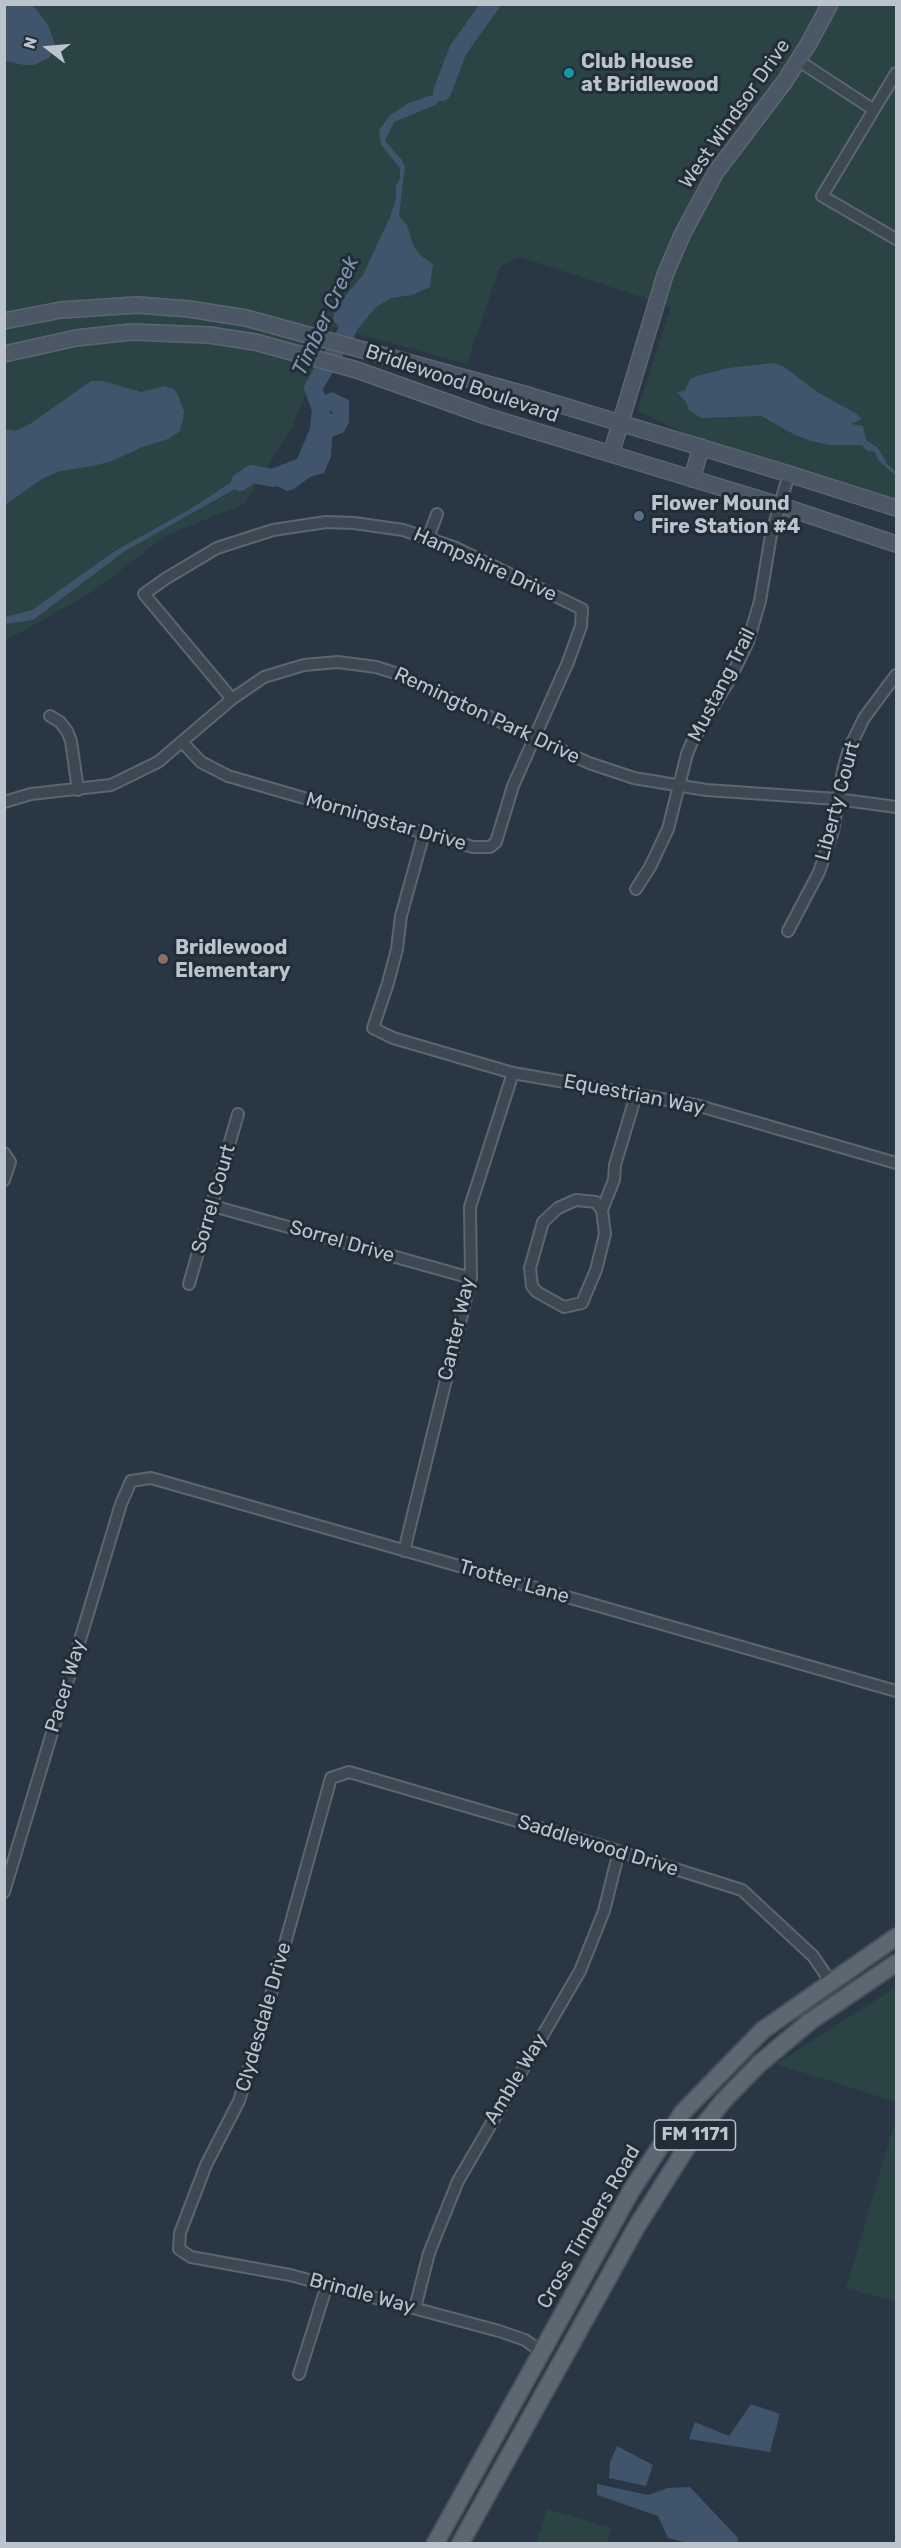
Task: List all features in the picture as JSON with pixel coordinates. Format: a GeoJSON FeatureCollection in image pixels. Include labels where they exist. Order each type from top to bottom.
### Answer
{"type":"FeatureCollection","features":[{"type":"Feature","properties":{"kind":"main road","name":"West Windsor Drive"},"geometry":{"type":"LineString","coordinates":[[611,454],[665,275],[681,234],[716,172],[799,60],[830,4]]}},
{"type":"Feature","properties":{"kind":"main road","name":"Bridlewood Boulevard"},"geometry":{"type":"LineString","coordinates":[[4,321],[61,310],[137,305],[220,313],[301,332],[620,422],[897,508]]}},
{"type":"Feature","properties":{"kind":"main road","name":"Bridlewood Boulevard"},"geometry":{"type":"LineString","coordinates":[[4,354],[76,338],[131,332],[218,336],[294,352],[357,370],[454,406],[779,505],[897,544]]}},
{"type":"Feature","properties":{"kind":"main road"},"geometry":{"type":"LineString","coordinates":[[692,479],[700,447]]}},
{"type":"Feature","properties":{"kind":"main road","name":"Cross Timbers Road"},"geometry":{"type":"LineString","coordinates":[[435,2544],[639,2176],[683,2112],[763,2030],[830,1981],[897,1937]]}},
{"type":"Feature","properties":{"kind":"main road","name":"Cross Timbers Road"},"geometry":{"type":"LineString","coordinates":[[460,2544],[657,2192],[707,2120],[759,2064],[808,2022],[897,1963]]}},
{"type":"Feature","properties":{"kind":"main road"},"geometry":{"type":"LineString","coordinates":[[542,2352],[561,2365]]}},
{"type":"Feature","properties":{"kind":"street"},"geometry":{"type":"LineString","coordinates":[[799,60],[874,110]]}},
{"type":"Feature","properties":{"kind":"street"},"geometry":{"type":"LineString","coordinates":[[897,73],[822,196],[897,239]]}},
{"type":"Feature","properties":{"kind":"street","name":"Mustang Trail"},"geometry":{"type":"LineString","coordinates":[[636,889],[662,845],[674,812],[692,742],[730,679],[748,642],[760,601],[771,535],[789,474]]}},
{"type":"Feature","properties":{"kind":"street"},"geometry":{"type":"LineString","coordinates":[[428,538],[437,514]]}},
{"type":"Feature","properties":{"kind":"street","name":"Hampshire Drive"},"geometry":{"type":"LineString","coordinates":[[232,699],[144,594],[217,548],[273,530],[326,522],[354,523],[403,530],[456,548],[582,609]]}},
{"type":"Feature","properties":{"kind":"street","name":"Morningstar Drive"},"geometry":{"type":"LineString","coordinates":[[183,743],[201,762],[221,773],[473,847],[490,847],[496,842],[513,786],[568,662],[580,626],[582,609]]}},
{"type":"Feature","properties":{"kind":"street","name":"Remington Park Drive"},"geometry":{"type":"LineString","coordinates":[[4,802],[31,794],[111,785],[158,762],[232,699],[264,678],[288,669],[323,663],[376,667],[414,681],[534,738],[615,773],[706,790],[837,799],[897,807]]}},
{"type":"Feature","properties":{"kind":"street","name":"Liberty Court"},"geometry":{"type":"LineString","coordinates":[[788,931],[822,862],[833,831],[843,770],[856,733],[864,718],[897,675]]}},
{"type":"Feature","properties":{"kind":"street"},"geometry":{"type":"LineString","coordinates":[[50,716],[60,722],[71,741],[78,790]]}},
{"type":"Feature","properties":{"kind":"street","name":"Equestrian Way"},"geometry":{"type":"LineString","coordinates":[[424,833],[400,916],[397,949],[373,1028],[393,1038],[513,1073],[696,1105],[897,1163]]}},
{"type":"Feature","properties":{"kind":"street","name":"Canter Way"},"geometry":{"type":"LineString","coordinates":[[404,1551],[471,1278],[470,1207],[513,1073]]}},
{"type":"Feature","properties":{"kind":"street"},"geometry":{"type":"LineString","coordinates":[[602,1210],[596,1202],[576,1200],[558,1208],[543,1222],[530,1268],[532,1286],[537,1292],[564,1307],[582,1303],[596,1270],[605,1234],[602,1210],[614,1180],[615,1165],[636,1095]]}},
{"type":"Feature","properties":{"kind":"street","name":"Sorrel Court"},"geometry":{"type":"LineString","coordinates":[[189,1284],[238,1114]]}},
{"type":"Feature","properties":{"kind":"street"},"geometry":{"type":"LineString","coordinates":[[4,1153],[10,1162],[4,1180]]}},
{"type":"Feature","properties":{"kind":"street","name":"Sorrel Drive"},"geometry":{"type":"LineString","coordinates":[[213,1206],[471,1278]]}},
{"type":"Feature","properties":{"kind":"street","name":"Trotter Lane"},"geometry":{"type":"LineString","coordinates":[[131,1481],[151,1478],[897,1691]]}},
{"type":"Feature","properties":{"kind":"street","name":"Pacer Way"},"geometry":{"type":"LineString","coordinates":[[4,1892],[121,1504],[131,1481]]}},
{"type":"Feature","properties":{"kind":"street","name":"Saddlewood Drive"},"geometry":{"type":"LineString","coordinates":[[331,1778],[349,1772],[619,1851],[742,1890],[813,1956],[830,1981]]}},
{"type":"Feature","properties":{"kind":"street","name":"Clydesdale Drive"},"geometry":{"type":"LineString","coordinates":[[179,2249],[180,2233],[206,2165],[242,2090],[263,2023],[331,1778]]}},
{"type":"Feature","properties":{"kind":"street","name":"Amble Way"},"geometry":{"type":"LineString","coordinates":[[415,2308],[429,2253],[458,2181],[580,1971],[604,1911],[619,1851]]}},
{"type":"Feature","properties":{"kind":"street","name":"Brindle Way"},"geometry":{"type":"LineString","coordinates":[[179,2249],[191,2257],[290,2275],[499,2331],[525,2340],[542,2352]]}},
{"type":"Feature","properties":{"kind":"street"},"geometry":{"type":"LineString","coordinates":[[299,2374],[327,2285]]}},
{"type":"Feature","properties":{"kind":"green space"},"geometry":{"type":"Polygon","coordinates":[[[5,5],[896,5],[896,504],[703,441],[637,411],[671,307],[520,257],[500,267],[467,364],[333,327],[292,428],[244,504],[165,536],[94,591],[5,641],[5,5]]]}},
{"type":"Feature","properties":{"kind":"green space"},"geometry":{"type":"Polygon","coordinates":[[[896,1987],[896,2102],[776,2064],[820,2036],[896,1987]]]}},
{"type":"Feature","properties":{"kind":"green space"},"geometry":{"type":"Polygon","coordinates":[[[896,2118],[896,2302],[846,2288],[896,2118]]]}},
{"type":"Feature","properties":{"kind":"green space"},"geometry":{"type":"Polygon","coordinates":[[[547,2509],[612,2528],[607,2543],[536,2543],[547,2509]]]}},
{"type":"Feature","properties":{"kind":"water"},"geometry":{"type":"Polygon","coordinates":[[[4,5],[31,5],[36,9],[48,25],[55,44],[49,58],[34,65],[5,61],[4,5]]]}},
{"type":"Feature","properties":{"kind":"water"},"geometry":{"type":"Polygon","coordinates":[[[494,5],[500,5],[470,45],[443,98],[435,105],[394,122],[385,141],[405,166],[399,216],[407,225],[413,245],[420,255],[433,264],[430,287],[412,295],[391,298],[376,307],[352,336],[341,332],[333,320],[334,314],[338,304],[363,275],[390,217],[396,199],[396,186],[400,179],[400,168],[381,145],[379,130],[390,115],[409,103],[435,94],[441,88],[470,36],[494,5]]]}},
{"type":"Feature","properties":{"kind":"water"},"geometry":{"type":"Polygon","coordinates":[[[774,363],[783,366],[817,392],[857,414],[862,419],[851,424],[863,426],[866,440],[878,448],[887,464],[896,472],[896,476],[878,460],[875,452],[866,450],[862,445],[830,445],[811,441],[761,416],[701,418],[689,410],[686,402],[677,392],[685,391],[690,379],[697,376],[728,368],[774,363]]]}},
{"type":"Feature","properties":{"kind":"water"},"geometry":{"type":"Polygon","coordinates":[[[91,381],[103,381],[141,392],[165,386],[173,389],[184,411],[179,432],[168,439],[140,448],[112,461],[60,471],[42,479],[5,505],[5,429],[15,431],[30,424],[91,381]]]}},
{"type":"Feature","properties":{"kind":"water"},"geometry":{"type":"Polygon","coordinates":[[[332,392],[349,400],[349,422],[344,432],[332,437],[331,457],[324,473],[310,477],[294,489],[287,491],[265,480],[249,478],[242,485],[125,551],[33,620],[5,624],[5,617],[32,610],[115,551],[192,508],[245,473],[253,472],[270,479],[304,454],[314,454],[321,444],[320,435],[313,432],[314,424],[320,412],[333,414],[323,399],[325,395],[332,392]]]}},
{"type":"Feature","properties":{"kind":"water"},"geometry":{"type":"Polygon","coordinates":[[[751,2404],[780,2414],[770,2452],[689,2439],[695,2422],[729,2436],[751,2404]]]}},
{"type":"Feature","properties":{"kind":"water"},"geometry":{"type":"Polygon","coordinates":[[[617,2446],[653,2465],[646,2486],[609,2478],[610,2462],[617,2446]]]}},
{"type":"Feature","properties":{"kind":"water"},"geometry":{"type":"Polygon","coordinates":[[[597,2484],[648,2495],[668,2488],[690,2487],[738,2538],[737,2543],[688,2543],[668,2538],[658,2516],[597,2495],[597,2484]]]}},
{"type":"Feature","properties":{"kind":"waterway","name":"Timber Creek"},"geometry":{"type":"LineString","coordinates":[[442,92],[458,50],[491,4]]}},
{"type":"Feature","properties":{"kind":"waterway","name":"Timber Creek"},"geometry":{"type":"LineString","coordinates":[[240,482],[252,474],[273,478],[304,466],[319,430],[321,409],[313,388],[346,333],[355,312]]}},
{"type":"Feature","properties":{"kind":"place","name":"Club House at Bridlewood"},"geometry":{"type":"Point","coordinates":[569,73]}},
{"type":"Feature","properties":{"kind":"place","name":"Flower Mound Fire Station #4"},"geometry":{"type":"Point","coordinates":[639,516]}},
{"type":"Feature","properties":{"kind":"place","name":"Bridlewood Elementary"},"geometry":{"type":"Point","coordinates":[163,959]}}]}
